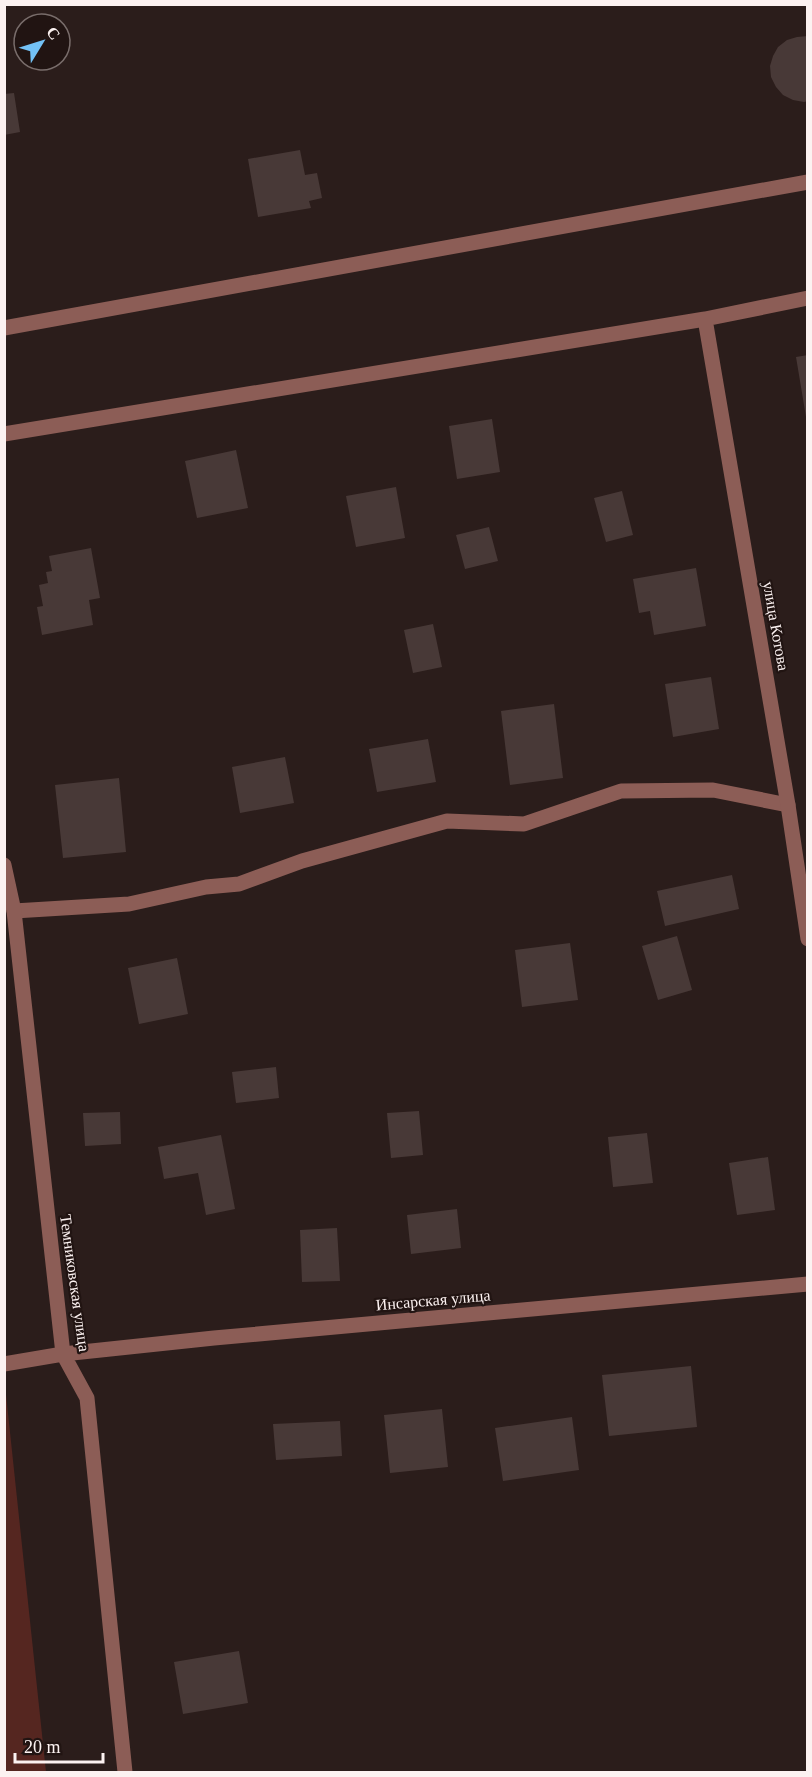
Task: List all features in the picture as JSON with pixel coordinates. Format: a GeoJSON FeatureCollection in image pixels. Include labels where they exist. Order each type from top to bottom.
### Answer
{"type":"FeatureCollection","features":[{"type":"Feature","properties":{"kind":"street"},"geometry":{"type":"LineString","coordinates":[[4,328],[807,182]]}},
{"type":"Feature","properties":{"kind":"street"},"geometry":{"type":"LineString","coordinates":[[4,434],[705,319],[807,298]]}},
{"type":"Feature","properties":{"kind":"street","name":"улица Котова"},"geometry":{"type":"LineString","coordinates":[[705,319],[788,805],[807,939]]}},
{"type":"Feature","properties":{"kind":"street"},"geometry":{"type":"LineString","coordinates":[[14,911],[129,904],[206,887],[239,884],[302,861],[447,821],[524,824],[621,791],[713,790],[788,805]]}},
{"type":"Feature","properties":{"kind":"street","name":"Темниковская улица"},"geometry":{"type":"LineString","coordinates":[[4,865],[14,911],[63,1354],[87,1398],[125,1773]]}},
{"type":"Feature","properties":{"kind":"street","name":"Инсарская улица"},"geometry":{"type":"LineString","coordinates":[[4,1364],[63,1354],[238,1336],[807,1284]]}},
{"type":"Feature","properties":{"kind":"shaded area"},"geometry":{"type":"Polygon","coordinates":[[[5,1385],[46,1772],[5,1772],[5,1385]]]}},
{"type":"Feature","properties":{"kind":"building"},"geometry":{"type":"Polygon","coordinates":[[[808,36],[808,101],[804,102],[783,95],[771,77],[770,66],[778,47],[787,40],[808,36]]]}},
{"type":"Feature","properties":{"kind":"building"},"geometry":{"type":"Polygon","coordinates":[[[14,93],[20,132],[4,135],[4,94],[14,93]]]}},
{"type":"Feature","properties":{"kind":"building"},"geometry":{"type":"Polygon","coordinates":[[[300,150],[305,175],[317,173],[322,198],[309,201],[311,208],[258,217],[248,159],[300,150]]]}},
{"type":"Feature","properties":{"kind":"building"},"geometry":{"type":"Polygon","coordinates":[[[808,355],[808,417],[806,417],[796,357],[808,355]]]}},
{"type":"Feature","properties":{"kind":"building"},"geometry":{"type":"Polygon","coordinates":[[[492,419],[500,472],[457,479],[449,426],[492,419]]]}},
{"type":"Feature","properties":{"kind":"building"},"geometry":{"type":"Polygon","coordinates":[[[236,450],[248,508],[197,518],[185,461],[236,450]]]}},
{"type":"Feature","properties":{"kind":"building"},"geometry":{"type":"Polygon","coordinates":[[[396,487],[405,538],[356,547],[346,496],[396,487]]]}},
{"type":"Feature","properties":{"kind":"building"},"geometry":{"type":"Polygon","coordinates":[[[622,491],[633,535],[606,542],[594,498],[622,491]]]}},
{"type":"Feature","properties":{"kind":"building"},"geometry":{"type":"Polygon","coordinates":[[[489,527],[498,561],[465,569],[456,535],[489,527]]]}},
{"type":"Feature","properties":{"kind":"building"},"geometry":{"type":"Polygon","coordinates":[[[91,548],[100,598],[89,600],[93,625],[42,635],[37,607],[43,606],[39,585],[48,583],[46,572],[52,571],[49,556],[91,548]]]}},
{"type":"Feature","properties":{"kind":"building"},"geometry":{"type":"Polygon","coordinates":[[[696,568],[706,626],[654,635],[650,611],[639,613],[633,579],[696,568]]]}},
{"type":"Feature","properties":{"kind":"building"},"geometry":{"type":"Polygon","coordinates":[[[433,624],[442,667],[413,673],[404,630],[433,624]]]}},
{"type":"Feature","properties":{"kind":"building"},"geometry":{"type":"Polygon","coordinates":[[[711,677],[719,729],[673,737],[665,684],[711,677]]]}},
{"type":"Feature","properties":{"kind":"building"},"geometry":{"type":"Polygon","coordinates":[[[554,704],[563,778],[510,785],[501,711],[554,704]]]}},
{"type":"Feature","properties":{"kind":"building"},"geometry":{"type":"Polygon","coordinates":[[[428,739],[436,782],[377,792],[369,749],[428,739]]]}},
{"type":"Feature","properties":{"kind":"building"},"geometry":{"type":"Polygon","coordinates":[[[285,757],[294,803],[240,813],[232,767],[285,757]]]}},
{"type":"Feature","properties":{"kind":"building"},"geometry":{"type":"Polygon","coordinates":[[[119,778],[126,852],[63,858],[55,785],[119,778]]]}},
{"type":"Feature","properties":{"kind":"building"},"geometry":{"type":"Polygon","coordinates":[[[732,875],[739,909],[665,926],[657,891],[732,875]]]}},
{"type":"Feature","properties":{"kind":"building"},"geometry":{"type":"Polygon","coordinates":[[[677,936],[692,990],[658,1000],[642,946],[677,936]]]}},
{"type":"Feature","properties":{"kind":"building"},"geometry":{"type":"Polygon","coordinates":[[[570,943],[578,1000],[522,1007],[515,950],[570,943]]]}},
{"type":"Feature","properties":{"kind":"building"},"geometry":{"type":"Polygon","coordinates":[[[177,958],[188,1014],[139,1024],[128,968],[177,958]]]}},
{"type":"Feature","properties":{"kind":"building"},"geometry":{"type":"Polygon","coordinates":[[[276,1067],[279,1098],[236,1103],[232,1072],[276,1067]]]}},
{"type":"Feature","properties":{"kind":"building"},"geometry":{"type":"Polygon","coordinates":[[[419,1111],[423,1155],[391,1158],[387,1113],[419,1111]]]}},
{"type":"Feature","properties":{"kind":"building"},"geometry":{"type":"Polygon","coordinates":[[[120,1112],[121,1144],[85,1146],[83,1113],[120,1112]]]}},
{"type":"Feature","properties":{"kind":"building"},"geometry":{"type":"Polygon","coordinates":[[[647,1133],[653,1183],[613,1187],[608,1137],[647,1133]]]}},
{"type":"Feature","properties":{"kind":"building"},"geometry":{"type":"Polygon","coordinates":[[[221,1135],[235,1209],[206,1215],[198,1173],[164,1179],[158,1147],[221,1135]]]}},
{"type":"Feature","properties":{"kind":"building"},"geometry":{"type":"Polygon","coordinates":[[[768,1157],[775,1210],[737,1215],[729,1163],[768,1157]]]}},
{"type":"Feature","properties":{"kind":"building"},"geometry":{"type":"Polygon","coordinates":[[[457,1209],[461,1248],[411,1254],[407,1215],[457,1209]]]}},
{"type":"Feature","properties":{"kind":"building"},"geometry":{"type":"Polygon","coordinates":[[[337,1228],[340,1281],[302,1282],[300,1230],[337,1228]]]}},
{"type":"Feature","properties":{"kind":"building"},"geometry":{"type":"Polygon","coordinates":[[[691,1366],[697,1427],[609,1436],[602,1375],[691,1366]]]}},
{"type":"Feature","properties":{"kind":"building"},"geometry":{"type":"Polygon","coordinates":[[[442,1409],[448,1467],[390,1473],[384,1415],[442,1409]]]}},
{"type":"Feature","properties":{"kind":"building"},"geometry":{"type":"Polygon","coordinates":[[[572,1417],[579,1470],[503,1481],[495,1428],[572,1417]]]}},
{"type":"Feature","properties":{"kind":"building"},"geometry":{"type":"Polygon","coordinates":[[[340,1421],[342,1456],[276,1460],[273,1424],[340,1421]]]}},
{"type":"Feature","properties":{"kind":"building"},"geometry":{"type":"Polygon","coordinates":[[[239,1651],[248,1703],[183,1714],[174,1662],[239,1651]]]}}]}
